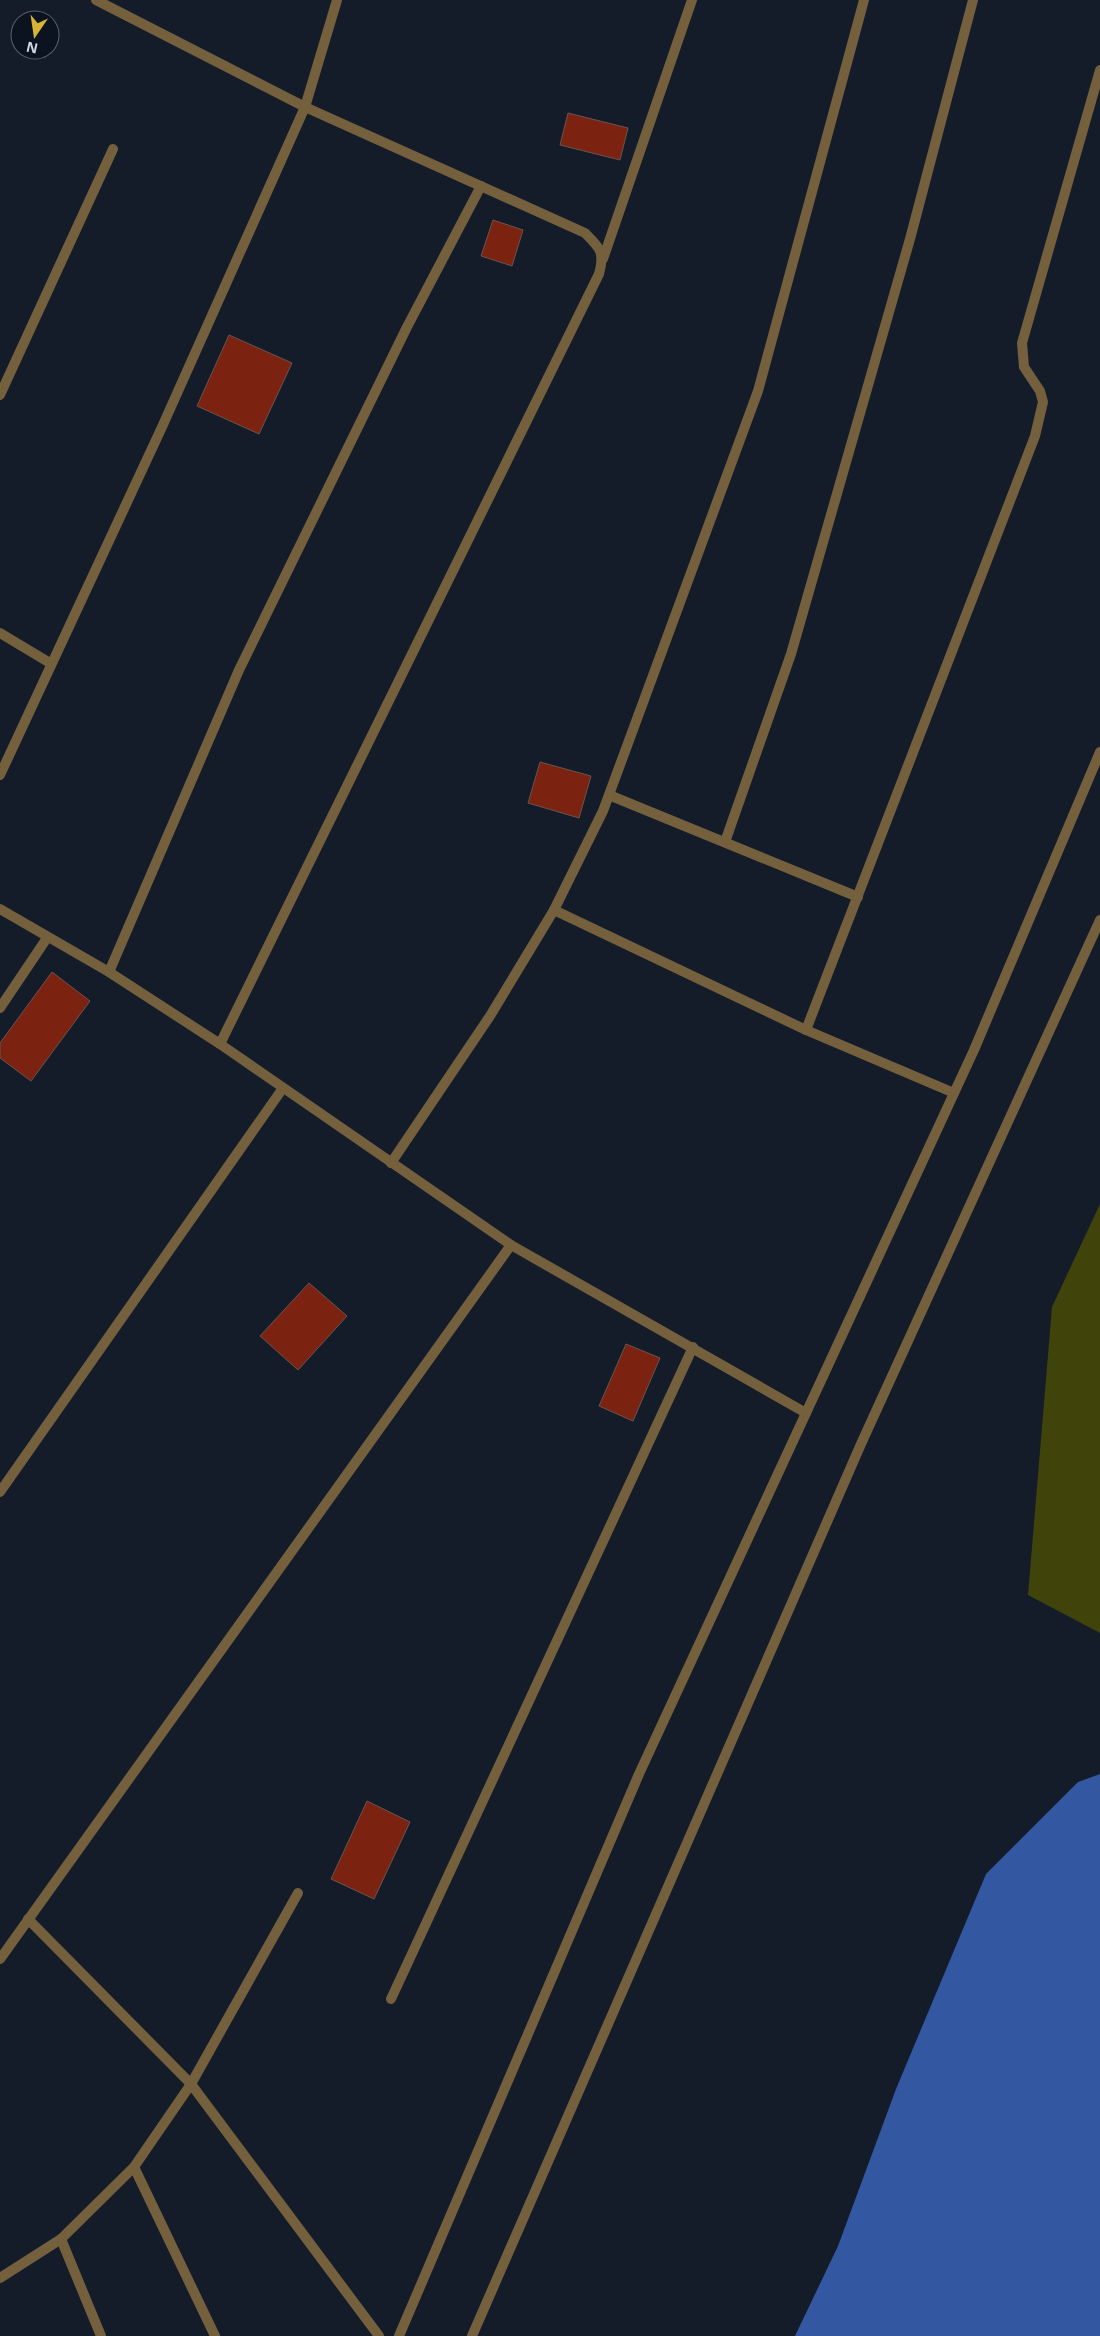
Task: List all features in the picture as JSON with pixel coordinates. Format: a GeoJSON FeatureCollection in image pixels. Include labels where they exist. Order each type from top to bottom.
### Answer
{"type":"FeatureCollection","features":[{"type":"Feature","properties":{"kind":"street"},"geometry":{"type":"LineString","coordinates":[[96,0],[305,107],[585,233],[598,246],[603,259]]}},
{"type":"Feature","properties":{"kind":"street"},"geometry":{"type":"LineString","coordinates":[[0,775],[50,663],[162,427],[305,107],[337,0]]}},
{"type":"Feature","properties":{"kind":"street"},"geometry":{"type":"LineString","coordinates":[[220,1044],[599,274],[692,0]]}},
{"type":"Feature","properties":{"kind":"street"},"geometry":{"type":"LineString","coordinates":[[390,1163],[490,1016],[554,910],[609,795],[758,391],[864,0]]}},
{"type":"Feature","properties":{"kind":"street"},"geometry":{"type":"LineString","coordinates":[[725,842],[791,654],[808,597],[910,239],[973,0]]}},
{"type":"Feature","properties":{"kind":"street"},"geometry":{"type":"LineString","coordinates":[[806,1030],[1041,414],[1043,402],[1040,391],[1024,367],[1022,342],[1100,70]]}},
{"type":"Feature","properties":{"kind":"street"},"geometry":{"type":"LineString","coordinates":[[0,395],[113,148]]}},
{"type":"Feature","properties":{"kind":"street"},"geometry":{"type":"LineString","coordinates":[[108,972],[239,670],[407,327],[481,186]]}},
{"type":"Feature","properties":{"kind":"street"},"geometry":{"type":"LineString","coordinates":[[0,633],[50,663]]}},
{"type":"Feature","properties":{"kind":"street"},"geometry":{"type":"LineString","coordinates":[[399,2336],[639,1774],[954,1093],[1100,752]]}},
{"type":"Feature","properties":{"kind":"street"},"geometry":{"type":"LineString","coordinates":[[609,795],[858,897]]}},
{"type":"Feature","properties":{"kind":"street"},"geometry":{"type":"LineString","coordinates":[[0,909],[108,972],[220,1044],[511,1245],[806,1413]]}},
{"type":"Feature","properties":{"kind":"street"},"geometry":{"type":"LineString","coordinates":[[554,910],[806,1030],[954,1093]]}},
{"type":"Feature","properties":{"kind":"street"},"geometry":{"type":"LineString","coordinates":[[472,2336],[861,1444],[1100,920]]}},
{"type":"Feature","properties":{"kind":"street"},"geometry":{"type":"LineString","coordinates":[[0,1008],[47,938]]}},
{"type":"Feature","properties":{"kind":"street"},"geometry":{"type":"LineString","coordinates":[[0,1492],[283,1088]]}},
{"type":"Feature","properties":{"kind":"street"},"geometry":{"type":"LineString","coordinates":[[0,1959],[511,1245]]}},
{"type":"Feature","properties":{"kind":"street"},"geometry":{"type":"LineString","coordinates":[[391,1999],[693,1347]]}},
{"type":"Feature","properties":{"kind":"street"},"geometry":{"type":"LineString","coordinates":[[0,2278],[61,2239],[134,2166],[192,2084],[298,1892]]}},
{"type":"Feature","properties":{"kind":"street"},"geometry":{"type":"LineString","coordinates":[[28,1919],[192,2084],[379,2336]]}},
{"type":"Feature","properties":{"kind":"street"},"geometry":{"type":"LineString","coordinates":[[134,2166],[215,2336]]}},
{"type":"Feature","properties":{"kind":"street"},"geometry":{"type":"LineString","coordinates":[[61,2239],[101,2336]]}},
{"type":"Feature","properties":{"kind":"shaded area"},"geometry":{"type":"Polygon","coordinates":[[[1100,1204],[1100,1633],[1028,1595],[1052,1307],[1100,1204]]]}},
{"type":"Feature","properties":{"kind":"water"},"geometry":{"type":"Polygon","coordinates":[[[1100,1774],[1100,2336],[795,2336],[838,2246],[896,2089],[986,1874],[1078,1782],[1100,1774]]]}},
{"type":"Feature","properties":{"kind":"building"},"geometry":{"type":"Polygon","coordinates":[[[568,113],[628,128],[620,160],[560,145],[568,113]]]}},
{"type":"Feature","properties":{"kind":"building"},"geometry":{"type":"Polygon","coordinates":[[[493,220],[523,230],[512,266],[481,256],[493,220]]]}},
{"type":"Feature","properties":{"kind":"building"},"geometry":{"type":"Polygon","coordinates":[[[229,335],[292,363],[259,434],[197,406],[229,335]]]}},
{"type":"Feature","properties":{"kind":"building"},"geometry":{"type":"Polygon","coordinates":[[[540,762],[591,776],[579,818],[528,803],[540,762]]]}},
{"type":"Feature","properties":{"kind":"building"},"geometry":{"type":"Polygon","coordinates":[[[52,972],[90,1001],[31,1081],[0,1058],[0,1043],[52,972]]]}},
{"type":"Feature","properties":{"kind":"building"},"geometry":{"type":"Polygon","coordinates":[[[309,1283],[347,1316],[298,1370],[260,1336],[309,1283]]]}},
{"type":"Feature","properties":{"kind":"building"},"geometry":{"type":"Polygon","coordinates":[[[626,1344],[660,1358],[633,1421],[599,1406],[626,1344]]]}},
{"type":"Feature","properties":{"kind":"building"},"geometry":{"type":"Polygon","coordinates":[[[367,1801],[410,1822],[374,1899],[331,1879],[367,1801]]]}}]}
